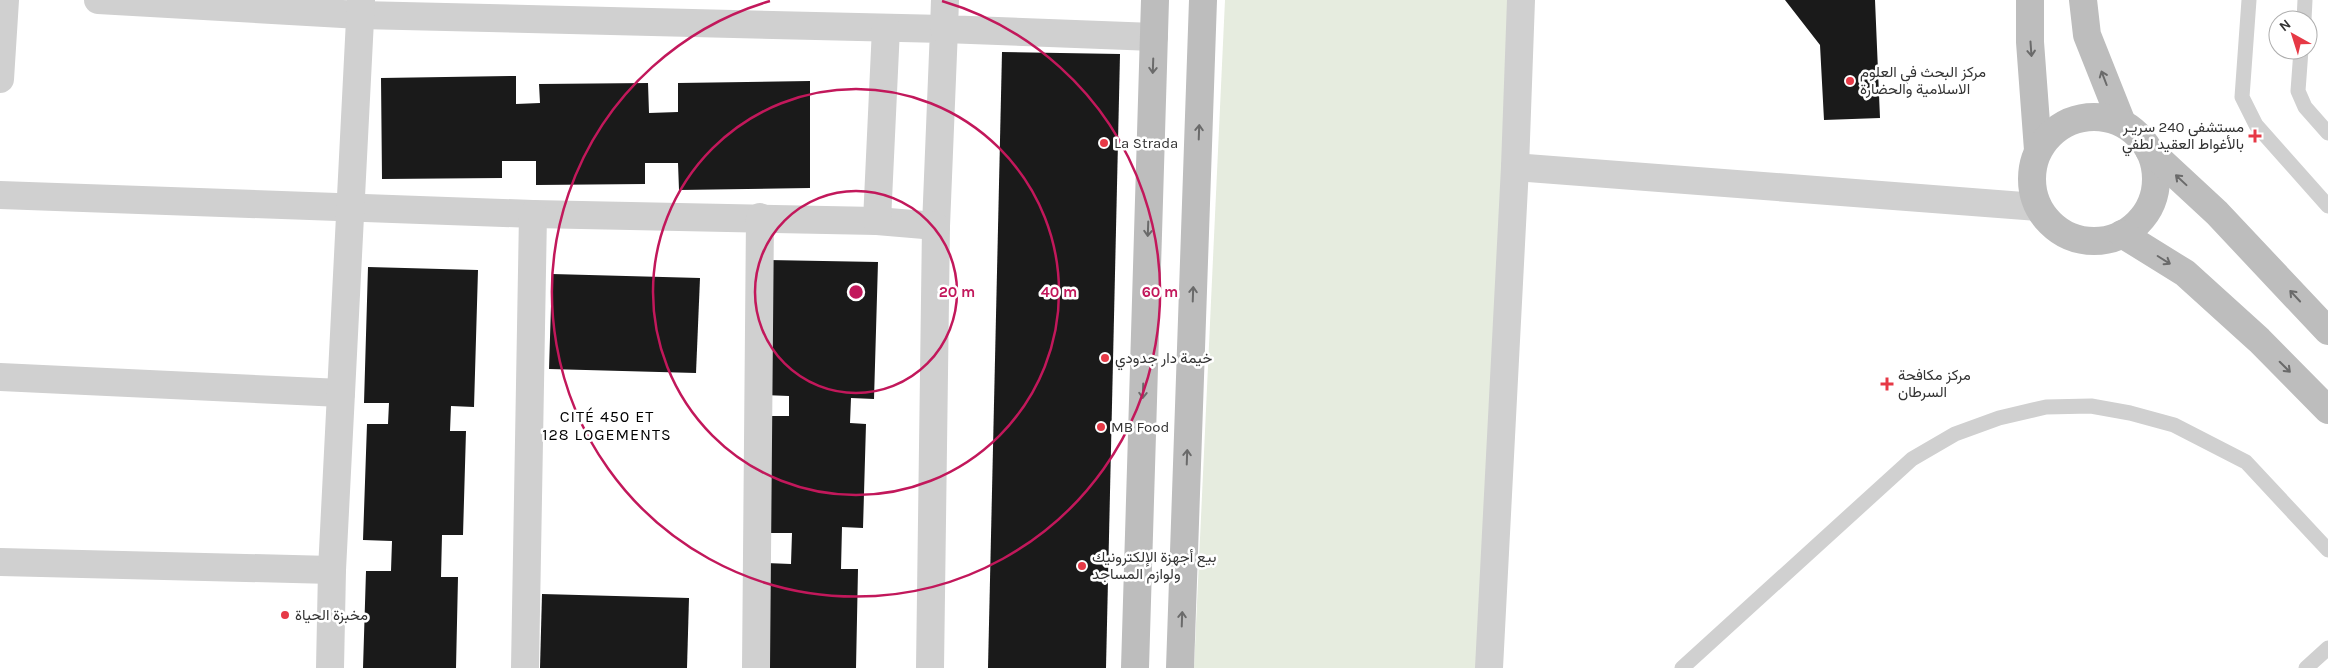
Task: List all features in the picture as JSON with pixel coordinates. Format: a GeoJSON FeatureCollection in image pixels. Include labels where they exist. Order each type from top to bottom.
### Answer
{"type":"FeatureCollection","features":[{"type":"Feature","properties":{"kind":"main road"},"geometry":{"type":"LineString","coordinates":[[1135,668],[1155,0]]}},
{"type":"Feature","properties":{"kind":"main road"},"geometry":{"type":"LineString","coordinates":[[1180,668],[1203,0]]}},
{"type":"Feature","properties":{"kind":"main road"},"geometry":{"type":"LineString","coordinates":[[2030,0],[2030,42],[2038,150]]}},
{"type":"Feature","properties":{"kind":"main road"},"geometry":{"type":"LineString","coordinates":[[2083,0],[2088,34],[2122,123]]}},
{"type":"Feature","properties":{"kind":"main road"},"geometry":{"type":"LineString","coordinates":[[2150,150],[2155,168],[2155,188],[2149,206],[2138,223],[2122,234],[2104,240],[2084,240],[2065,235],[2050,223],[2038,207],[2032,189],[2032,169],[2038,150],[2050,135],[2066,123],[2084,117],[2104,117],[2122,123],[2138,134],[2150,150],[2217,213],[2328,331]]}},
{"type":"Feature","properties":{"kind":"main road"},"geometry":{"type":"LineString","coordinates":[[2122,234],[2185,273],[2259,340],[2328,410]]}},
{"type":"Feature","properties":{"kind":"street"},"geometry":{"type":"LineString","coordinates":[[0,79],[5,0]]}},
{"type":"Feature","properties":{"kind":"street"},"geometry":{"type":"LineString","coordinates":[[98,0],[360,7],[1154,37]]}},
{"type":"Feature","properties":{"kind":"street"},"geometry":{"type":"LineString","coordinates":[[930,668],[936,226],[945,0]]}},
{"type":"Feature","properties":{"kind":"street"},"geometry":{"type":"LineString","coordinates":[[1488,668],[1515,167],[1521,0]]}},
{"type":"Feature","properties":{"kind":"street"},"geometry":{"type":"LineString","coordinates":[[330,668],[332,570],[360,7]]}},
{"type":"Feature","properties":{"kind":"street"},"geometry":{"type":"LineString","coordinates":[[877,221],[886,28]]}},
{"type":"Feature","properties":{"kind":"street"},"geometry":{"type":"LineString","coordinates":[[1515,167],[2038,207]]}},
{"type":"Feature","properties":{"kind":"street"},"geometry":{"type":"LineString","coordinates":[[0,195],[533,214],[760,217],[877,221],[936,226]]}},
{"type":"Feature","properties":{"kind":"street"},"geometry":{"type":"LineString","coordinates":[[525,668],[533,214]]}},
{"type":"Feature","properties":{"kind":"street"},"geometry":{"type":"LineString","coordinates":[[756,668],[760,217]]}},
{"type":"Feature","properties":{"kind":"street"},"geometry":{"type":"LineString","coordinates":[[0,377],[341,393]]}},
{"type":"Feature","properties":{"kind":"street"},"geometry":{"type":"LineString","coordinates":[[0,562],[332,570]]}},
{"type":"Feature","properties":{"kind":"lane"},"geometry":{"type":"LineString","coordinates":[[2249,0],[2242,97],[2256,125],[2328,206]]}},
{"type":"Feature","properties":{"kind":"lane"},"geometry":{"type":"LineString","coordinates":[[2300,60],[2298,91],[2305,107],[2328,133]]}},
{"type":"Feature","properties":{"kind":"lane"},"geometry":{"type":"LineString","coordinates":[[1682,668],[1912,459],[1955,434],[1999,418],[2046,407],[2090,406],[2130,413],[2174,425],[2217,446],[2246,462],[2328,550]]}},
{"type":"Feature","properties":{"kind":"lane"},"geometry":{"type":"LineString","coordinates":[[2306,668],[2328,648]]}},
{"type":"Feature","properties":{"kind":"shaded area"},"geometry":{"type":"Polygon","coordinates":[[[1225,0],[1525,0],[1482,668],[1194,668],[1225,0]]]}},
{"type":"Feature","properties":{"kind":"building","name":"مركز البحث في العلوم الاسلامية والحضارة"},"geometry":{"type":"Polygon","coordinates":[[[1785,0],[1875,0],[1880,118],[1824,120],[1820,45],[1785,0]]]}},
{"type":"Feature","properties":{"kind":"building"},"geometry":{"type":"Polygon","coordinates":[[[1002,52],[1120,54],[1106,668],[988,668],[1002,52]]]}},
{"type":"Feature","properties":{"kind":"building"},"geometry":{"type":"Polygon","coordinates":[[[516,76],[516,104],[540,103],[539,84],[648,83],[649,113],[678,112],[678,83],[810,81],[810,188],[679,190],[678,163],[645,163],[645,184],[536,185],[536,161],[502,161],[502,178],[382,179],[381,78],[516,76]]]}},
{"type":"Feature","properties":{"kind":"building"},"geometry":{"type":"Polygon","coordinates":[[[768,260],[878,262],[874,399],[851,398],[850,423],[866,424],[863,528],[842,527],[841,569],[858,569],[856,668],[763,668],[766,563],[791,564],[792,533],[763,533],[767,416],[789,416],[789,396],[764,395],[768,260]]]}},
{"type":"Feature","properties":{"kind":"building"},"geometry":{"type":"Polygon","coordinates":[[[368,267],[478,270],[474,407],[451,406],[450,431],[466,431],[463,535],[442,535],[441,577],[458,577],[456,668],[363,668],[366,571],[391,571],[392,541],[363,540],[367,424],[388,424],[389,403],[364,403],[368,267]]]}},
{"type":"Feature","properties":{"kind":"building"},"geometry":{"type":"Polygon","coordinates":[[[552,274],[700,278],[696,373],[549,369],[552,274]]]}},
{"type":"Feature","properties":{"kind":"building"},"geometry":{"type":"Polygon","coordinates":[[[542,594],[689,598],[687,668],[540,668],[542,594]]]}},
{"type":"Feature","properties":{"kind":"place","name":"مركز البحث في العلوم الاسلامية والحضارة"},"geometry":{"type":"Point","coordinates":[1850,81]}},
{"type":"Feature","properties":{"kind":"place","name":"مستشفى 240 سريـر بالأغواط العقيد لطفي"},"geometry":{"type":"Point","coordinates":[2255,136]}},
{"type":"Feature","properties":{"kind":"place","name":"La Strada"},"geometry":{"type":"Point","coordinates":[1104,143]}},
{"type":"Feature","properties":{"kind":"place","name":"خيمة دار جدودي"},"geometry":{"type":"Point","coordinates":[1105,358]}},
{"type":"Feature","properties":{"kind":"place","name":"مركز مكافحة السرطان"},"geometry":{"type":"Point","coordinates":[1887,384]}},
{"type":"Feature","properties":{"kind":"place","name":"MB Food"},"geometry":{"type":"Point","coordinates":[1101,427]}},
{"type":"Feature","properties":{"kind":"place","name":"بيع أجهزة الإلكترونيك ولوازم المساجد"},"geometry":{"type":"Point","coordinates":[1082,566]}},
{"type":"Feature","properties":{"kind":"place","name":"مخبزة الحياة"},"geometry":{"type":"Point","coordinates":[285,615]}},
{"type":"Feature","properties":{"kind":"district","name":"CITÉ 450 ET 128 LOGEMENTS"},"geometry":{"type":"Point","coordinates":[607,425]}}]}
